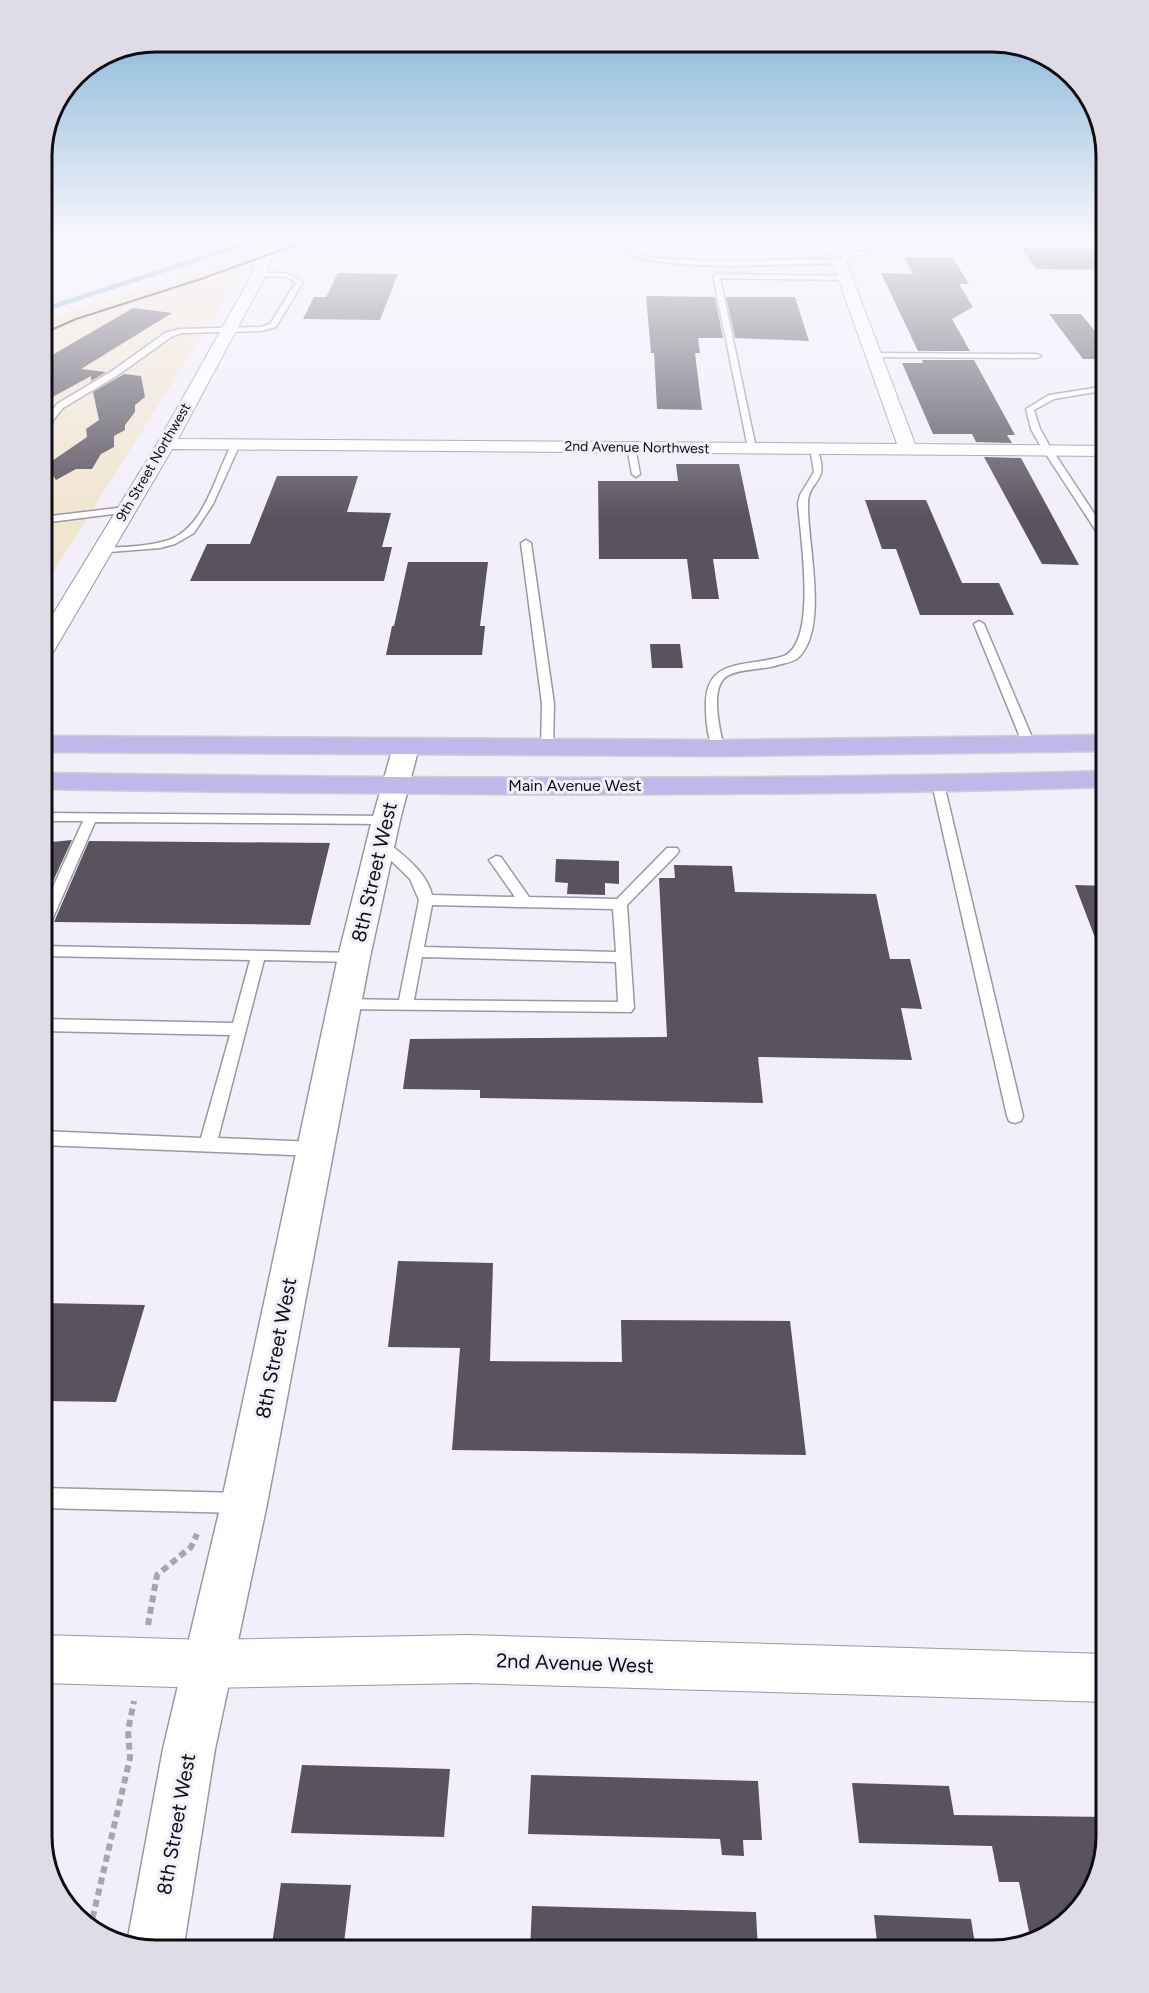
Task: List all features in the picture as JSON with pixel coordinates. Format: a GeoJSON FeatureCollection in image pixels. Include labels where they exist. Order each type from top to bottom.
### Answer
{"type":"FeatureCollection","features":[{"type":"Feature","properties":{"kind":"main road"},"geometry":{"type":"LineString","coordinates":[[53,744],[718,748],[1096,743]]}},
{"type":"Feature","properties":{"kind":"main road","name":"Main Avenue West"},"geometry":{"type":"LineString","coordinates":[[53,782],[387,816],[938,784],[1096,778]]}},
{"type":"Feature","properties":{"kind":"street","name":"9th Street Northwest"},"geometry":{"type":"LineString","coordinates":[[53,631],[166,444],[227,332]]}},
{"type":"Feature","properties":{"kind":"street"},"geometry":{"type":"LineString","coordinates":[[865,332],[908,450]]}},
{"type":"Feature","properties":{"kind":"street","name":"2nd Avenue Northwest"},"geometry":{"type":"LineString","coordinates":[[166,444],[1096,451]]}},
{"type":"Feature","properties":{"kind":"street","name":"8th Street West"},"geometry":{"type":"LineString","coordinates":[[156,1940],[189,1749],[244,1504],[354,957],[387,816],[406,747]]}},
{"type":"Feature","properties":{"kind":"street","name":"2nd Avenue West"},"geometry":{"type":"LineString","coordinates":[[52,1659],[208,1664],[468,1659],[1096,1678]]}},
{"type":"Feature","properties":{"kind":"lane"},"geometry":{"type":"LineString","coordinates":[[53,415],[60,406],[115,373],[168,335],[177,332]]}},
{"type":"Feature","properties":{"kind":"lane"},"geometry":{"type":"LineString","coordinates":[[728,332],[752,448]]}},
{"type":"Feature","properties":{"kind":"lane"},"geometry":{"type":"LineString","coordinates":[[873,355],[1036,356]]}},
{"type":"Feature","properties":{"kind":"lane"},"geometry":{"type":"LineString","coordinates":[[1096,390],[1052,397],[1030,410],[1033,425],[1045,451],[1068,479],[1096,523]]}},
{"type":"Feature","properties":{"kind":"lane"},"geometry":{"type":"LineString","coordinates":[[100,551],[145,548],[170,542],[191,531],[236,444]]}},
{"type":"Feature","properties":{"kind":"lane"},"geometry":{"type":"LineString","coordinates":[[631,447],[636,474]]}},
{"type":"Feature","properties":{"kind":"lane"},"geometry":{"type":"LineString","coordinates":[[718,748],[711,717],[717,678],[723,673],[768,665],[794,656],[801,645],[811,604],[803,500],[818,475],[818,465],[813,449]]}},
{"type":"Feature","properties":{"kind":"lane"},"geometry":{"type":"LineString","coordinates":[[53,519],[126,510]]}},
{"type":"Feature","properties":{"kind":"lane"},"geometry":{"type":"LineString","coordinates":[[526,543],[548,704],[547,748]]}},
{"type":"Feature","properties":{"kind":"lane"},"geometry":{"type":"LineString","coordinates":[[979,624],[1028,742]]}},
{"type":"Feature","properties":{"kind":"lane"},"geometry":{"type":"LineString","coordinates":[[938,784],[1015,1116]]}},
{"type":"Feature","properties":{"kind":"lane"},"geometry":{"type":"LineString","coordinates":[[53,817],[387,816],[412,872],[424,887],[426,900],[406,1004]]}},
{"type":"Feature","properties":{"kind":"lane"},"geometry":{"type":"LineString","coordinates":[[53,903],[90,818]]}},
{"type":"Feature","properties":{"kind":"lane"},"geometry":{"type":"LineString","coordinates":[[426,900],[620,904],[672,851]]}},
{"type":"Feature","properties":{"kind":"lane"},"geometry":{"type":"LineString","coordinates":[[495,860],[526,903]]}},
{"type":"Feature","properties":{"kind":"lane"},"geometry":{"type":"LineString","coordinates":[[345,1005],[626,1008],[620,904]]}},
{"type":"Feature","properties":{"kind":"lane"},"geometry":{"type":"LineString","coordinates":[[416,952],[622,957]]}},
{"type":"Feature","properties":{"kind":"lane"},"geometry":{"type":"LineString","coordinates":[[53,956],[354,957]]}},
{"type":"Feature","properties":{"kind":"lane"},"geometry":{"type":"LineString","coordinates":[[208,1144],[258,956]]}},
{"type":"Feature","properties":{"kind":"lane"},"geometry":{"type":"LineString","coordinates":[[52,1025],[239,1029]]}},
{"type":"Feature","properties":{"kind":"lane"},"geometry":{"type":"LineString","coordinates":[[52,1138],[316,1149]]}},
{"type":"Feature","properties":{"kind":"lane"},"geometry":{"type":"LineString","coordinates":[[52,1498],[244,1504]]}},
{"type":"Feature","properties":{"kind":"path"},"geometry":{"type":"LineString","coordinates":[[93,1918],[130,1758],[128,1731]]}},
{"type":"Feature","properties":{"kind":"shaded area"},"geometry":{"type":"Polygon","coordinates":[[[53,332],[204,332],[53,573],[53,332]]]}},
{"type":"Feature","properties":{"kind":"building"},"geometry":{"type":"Polygon","coordinates":[[[92,332],[141,332],[81,369],[106,372],[91,381],[91,376],[53,397],[53,355],[92,332]]]}},
{"type":"Feature","properties":{"kind":"building"},"geometry":{"type":"Polygon","coordinates":[[[649,332],[722,332],[723,338],[698,338],[700,353],[695,353],[702,410],[657,409],[654,353],[651,353],[649,332]]]}},
{"type":"Feature","properties":{"kind":"building"},"geometry":{"type":"Polygon","coordinates":[[[734,332],[806,332],[809,341],[735,338],[734,332]]]}},
{"type":"Feature","properties":{"kind":"building"},"geometry":{"type":"Polygon","coordinates":[[[909,332],[959,332],[970,351],[918,351],[909,332]]]}},
{"type":"Feature","properties":{"kind":"building"},"geometry":{"type":"Polygon","coordinates":[[[1063,332],[1096,332],[1096,359],[1083,359],[1063,332]]]}},
{"type":"Feature","properties":{"kind":"building"},"geometry":{"type":"Polygon","coordinates":[[[922,360],[974,360],[1015,435],[1007,435],[1012,443],[976,442],[972,434],[933,434],[902,363],[923,363],[922,360]]]}},
{"type":"Feature","properties":{"kind":"building"},"geometry":{"type":"Polygon","coordinates":[[[124,374],[141,376],[145,397],[135,405],[135,412],[125,425],[125,430],[114,436],[114,447],[101,454],[92,469],[76,469],[56,480],[53,475],[53,460],[87,437],[86,429],[99,420],[93,392],[124,374]]]}},
{"type":"Feature","properties":{"kind":"building"},"geometry":{"type":"Polygon","coordinates":[[[984,457],[1021,458],[1079,565],[1042,564],[984,457]]]}},
{"type":"Feature","properties":{"kind":"building"},"geometry":{"type":"Polygon","coordinates":[[[676,464],[739,464],[759,559],[713,559],[719,599],[692,599],[687,559],[599,559],[598,481],[678,481],[676,464]]]}},
{"type":"Feature","properties":{"kind":"building"},"geometry":{"type":"Polygon","coordinates":[[[277,476],[358,476],[347,512],[391,513],[382,547],[392,547],[384,581],[190,581],[207,544],[250,544],[277,476]]]}},
{"type":"Feature","properties":{"kind":"building"},"geometry":{"type":"Polygon","coordinates":[[[865,500],[926,500],[962,583],[999,583],[1014,615],[920,615],[896,549],[882,549],[865,500]]]}},
{"type":"Feature","properties":{"kind":"building"},"geometry":{"type":"Polygon","coordinates":[[[408,562],[488,562],[480,626],[485,626],[482,655],[386,655],[408,562]]]}},
{"type":"Feature","properties":{"kind":"building"},"geometry":{"type":"Polygon","coordinates":[[[650,644],[680,644],[683,668],[652,668],[650,644]]]}},
{"type":"Feature","properties":{"kind":"building"},"geometry":{"type":"Polygon","coordinates":[[[72,840],[53,882],[53,842],[72,840]]]}},
{"type":"Feature","properties":{"kind":"building"},"geometry":{"type":"Polygon","coordinates":[[[89,841],[330,843],[310,925],[54,922],[89,841]]]}},
{"type":"Feature","properties":{"kind":"building"},"geometry":{"type":"Polygon","coordinates":[[[556,859],[619,861],[619,884],[605,883],[605,895],[567,894],[568,883],[555,882],[556,859]]]}},
{"type":"Feature","properties":{"kind":"building"},"geometry":{"type":"Polygon","coordinates":[[[674,865],[732,866],[735,892],[876,894],[890,959],[910,959],[922,1009],[901,1008],[912,1060],[758,1057],[763,1103],[480,1098],[480,1090],[403,1089],[410,1039],[667,1037],[659,878],[675,878],[674,865]]]}},
{"type":"Feature","properties":{"kind":"building"},"geometry":{"type":"Polygon","coordinates":[[[1075,885],[1096,886],[1096,940],[1075,885]]]}},
{"type":"Feature","properties":{"kind":"building"},"geometry":{"type":"Polygon","coordinates":[[[398,1261],[493,1263],[490,1361],[622,1362],[621,1320],[790,1321],[806,1455],[452,1450],[460,1348],[388,1347],[398,1261]]]}},
{"type":"Feature","properties":{"kind":"building"},"geometry":{"type":"Polygon","coordinates":[[[52,1303],[145,1305],[116,1402],[52,1401],[52,1303]]]}},
{"type":"Feature","properties":{"kind":"building"},"geometry":{"type":"Polygon","coordinates":[[[302,1765],[450,1769],[444,1837],[291,1833],[302,1765]]]}},
{"type":"Feature","properties":{"kind":"building"},"geometry":{"type":"Polygon","coordinates":[[[531,1775],[758,1781],[762,1840],[743,1840],[744,1856],[722,1855],[720,1839],[528,1834],[531,1775]]]}},
{"type":"Feature","properties":{"kind":"building"},"geometry":{"type":"Polygon","coordinates":[[[852,1783],[949,1786],[954,1815],[1096,1817],[1096,1850],[1089,1876],[1079,1894],[1061,1915],[1029,1933],[1019,1882],[999,1882],[992,1846],[859,1843],[852,1783]]]}},
{"type":"Feature","properties":{"kind":"building"},"geometry":{"type":"Polygon","coordinates":[[[281,1883],[351,1885],[344,1940],[273,1940],[281,1883]]]}},
{"type":"Feature","properties":{"kind":"building"},"geometry":{"type":"Polygon","coordinates":[[[532,1906],[756,1912],[757,1940],[530,1940],[532,1906]]]}},
{"type":"Feature","properties":{"kind":"building"},"geometry":{"type":"Polygon","coordinates":[[[874,1915],[971,1919],[974,1940],[877,1940],[874,1915]]]}}]}
